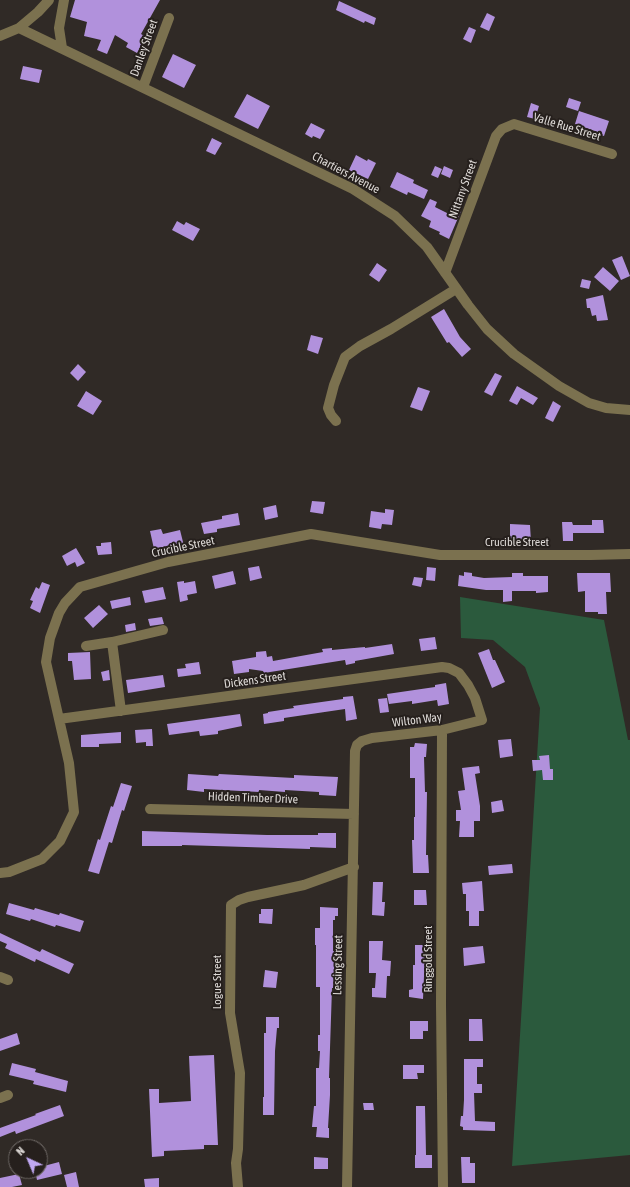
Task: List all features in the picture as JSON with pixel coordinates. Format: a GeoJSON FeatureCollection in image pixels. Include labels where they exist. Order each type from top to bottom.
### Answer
{"type":"FeatureCollection","features":[{"type":"Feature","properties":{"kind":"street"},"geometry":{"type":"LineString","coordinates":[[0,36],[19,28],[38,12],[49,0]]}},
{"type":"Feature","properties":{"kind":"street"},"geometry":{"type":"LineString","coordinates":[[62,48],[59,28],[64,0]]}},
{"type":"Feature","properties":{"kind":"street","name":"Danley Street"},"geometry":{"type":"LineString","coordinates":[[143,87],[169,18]]}},
{"type":"Feature","properties":{"kind":"street","name":"Chartiers Avenue"},"geometry":{"type":"LineString","coordinates":[[19,28],[365,196],[395,216],[427,247],[456,289],[487,329],[514,354],[537,372],[589,403],[606,408],[630,410]]}},
{"type":"Feature","properties":{"kind":"street","name":"Nittany Street"},"geometry":{"type":"LineString","coordinates":[[445,273],[496,136],[502,129],[514,124]]}},
{"type":"Feature","properties":{"kind":"street","name":"Valle Rue Street"},"geometry":{"type":"LineString","coordinates":[[514,124],[612,154]]}},
{"type":"Feature","properties":{"kind":"street"},"geometry":{"type":"LineString","coordinates":[[336,421],[328,408],[334,385],[345,357],[360,346],[391,330],[456,289]]}},
{"type":"Feature","properties":{"kind":"street","name":"Crucible Street"},"geometry":{"type":"LineString","coordinates":[[0,873],[9,872],[42,860],[60,841],[74,812],[69,763],[46,662],[50,638],[59,613],[65,603],[80,587],[168,562],[312,534],[440,555],[630,554]]}},
{"type":"Feature","properties":{"kind":"street"},"geometry":{"type":"LineString","coordinates":[[86,646],[112,642],[163,630]]}},
{"type":"Feature","properties":{"kind":"street"},"geometry":{"type":"LineString","coordinates":[[112,642],[121,711]]}},
{"type":"Feature","properties":{"kind":"street","name":"Dickens Street"},"geometry":{"type":"LineString","coordinates":[[59,719],[442,667],[459,672],[475,698],[482,720]]}},
{"type":"Feature","properties":{"kind":"street","name":"Wilton Way"},"geometry":{"type":"LineString","coordinates":[[356,745],[362,741],[372,738],[442,730],[482,720]]}},
{"type":"Feature","properties":{"kind":"street","name":"Ringgold Street"},"geometry":{"type":"LineString","coordinates":[[442,730],[441,1004],[443,1187]]}},
{"type":"Feature","properties":{"kind":"street","name":"Lessing Street"},"geometry":{"type":"LineString","coordinates":[[347,1187],[356,745]]}},
{"type":"Feature","properties":{"kind":"street","name":"Hidden Timber Drive"},"geometry":{"type":"LineString","coordinates":[[150,809],[354,814]]}},
{"type":"Feature","properties":{"kind":"street","name":"Logue Street"},"geometry":{"type":"LineString","coordinates":[[238,1187],[236,1163],[238,1149],[240,1073],[230,1013],[231,905],[248,897],[304,885],[354,867]]}},
{"type":"Feature","properties":{"kind":"green space"},"geometry":{"type":"Polygon","coordinates":[[[460,597],[604,620],[628,740],[630,740],[630,1155],[512,1166],[540,708],[525,667],[493,640],[461,638],[460,597]]]}},
{"type":"Feature","properties":{"kind":"building"},"geometry":{"type":"Polygon","coordinates":[[[75,0],[160,0],[141,34],[146,37],[137,53],[126,47],[128,43],[115,35],[107,54],[97,50],[101,40],[84,36],[87,22],[70,17],[75,0]]]}},
{"type":"Feature","properties":{"kind":"building"},"geometry":{"type":"Polygon","coordinates":[[[339,1],[376,18],[374,25],[365,21],[364,23],[336,10],[339,1]]]}},
{"type":"Feature","properties":{"kind":"building"},"geometry":{"type":"Polygon","coordinates":[[[487,13],[495,17],[489,31],[480,27],[487,13]]]}},
{"type":"Feature","properties":{"kind":"building"},"geometry":{"type":"Polygon","coordinates":[[[469,27],[476,30],[471,43],[463,39],[469,27]]]}},
{"type":"Feature","properties":{"kind":"building"},"geometry":{"type":"Polygon","coordinates":[[[173,54],[196,65],[184,88],[162,77],[173,54]]]}},
{"type":"Feature","properties":{"kind":"building"},"geometry":{"type":"Polygon","coordinates":[[[23,66],[42,70],[39,83],[20,79],[23,66]]]}},
{"type":"Feature","properties":{"kind":"building"},"geometry":{"type":"Polygon","coordinates":[[[247,94],[270,106],[258,129],[234,117],[247,94]]]}},
{"type":"Feature","properties":{"kind":"building"},"geometry":{"type":"Polygon","coordinates":[[[569,98],[581,102],[578,111],[566,107],[569,98]]]}},
{"type":"Feature","properties":{"kind":"building"},"geometry":{"type":"Polygon","coordinates":[[[531,103],[539,106],[535,119],[527,117],[531,103]]]}},
{"type":"Feature","properties":{"kind":"building"},"geometry":{"type":"Polygon","coordinates":[[[579,111],[609,121],[604,136],[575,124],[579,111]]]}},
{"type":"Feature","properties":{"kind":"building"},"geometry":{"type":"Polygon","coordinates":[[[311,123],[325,130],[320,139],[313,136],[312,138],[305,134],[311,123]]]}},
{"type":"Feature","properties":{"kind":"building"},"geometry":{"type":"Polygon","coordinates":[[[212,138],[222,143],[215,155],[206,151],[212,138]]]}},
{"type":"Feature","properties":{"kind":"building"},"geometry":{"type":"Polygon","coordinates":[[[356,155],[367,161],[368,159],[376,163],[368,179],[349,170],[356,155]]]}},
{"type":"Feature","properties":{"kind":"building"},"geometry":{"type":"Polygon","coordinates":[[[435,166],[442,169],[438,178],[431,175],[435,166]]]}},
{"type":"Feature","properties":{"kind":"building"},"geometry":{"type":"Polygon","coordinates":[[[444,166],[453,170],[450,178],[441,174],[444,166]]]}},
{"type":"Feature","properties":{"kind":"building"},"geometry":{"type":"Polygon","coordinates":[[[397,172],[414,180],[413,183],[428,190],[424,199],[408,192],[407,195],[390,187],[397,172]]]}},
{"type":"Feature","properties":{"kind":"building"},"geometry":{"type":"Polygon","coordinates":[[[430,199],[437,202],[435,207],[449,214],[453,207],[461,211],[449,239],[439,234],[440,232],[429,227],[431,221],[421,216],[430,199]]]}},
{"type":"Feature","properties":{"kind":"building"},"geometry":{"type":"Polygon","coordinates":[[[177,221],[184,225],[186,222],[200,229],[193,241],[172,230],[177,221]]]}},
{"type":"Feature","properties":{"kind":"building"},"geometry":{"type":"Polygon","coordinates":[[[622,256],[630,276],[621,280],[612,260],[622,256]]]}},
{"type":"Feature","properties":{"kind":"building"},"geometry":{"type":"Polygon","coordinates":[[[377,263],[387,270],[379,282],[369,275],[377,263]]]}},
{"type":"Feature","properties":{"kind":"building"},"geometry":{"type":"Polygon","coordinates":[[[603,267],[619,281],[610,291],[594,277],[603,267]]]}},
{"type":"Feature","properties":{"kind":"building"},"geometry":{"type":"Polygon","coordinates":[[[582,279],[591,281],[589,289],[580,287],[582,279]]]}},
{"type":"Feature","properties":{"kind":"building"},"geometry":{"type":"Polygon","coordinates":[[[603,295],[608,320],[597,321],[596,315],[592,316],[590,308],[587,308],[586,299],[603,295]]]}},
{"type":"Feature","properties":{"kind":"building"},"geometry":{"type":"Polygon","coordinates":[[[444,309],[460,337],[471,349],[462,357],[449,342],[447,343],[431,317],[444,309]]]}},
{"type":"Feature","properties":{"kind":"building"},"geometry":{"type":"Polygon","coordinates":[[[311,335],[323,338],[318,354],[307,350],[311,335]]]}},
{"type":"Feature","properties":{"kind":"building"},"geometry":{"type":"Polygon","coordinates":[[[78,364],[86,372],[78,381],[70,373],[78,364]]]}},
{"type":"Feature","properties":{"kind":"building"},"geometry":{"type":"Polygon","coordinates":[[[495,373],[502,376],[492,396],[484,392],[495,373]]]}},
{"type":"Feature","properties":{"kind":"building"},"geometry":{"type":"Polygon","coordinates":[[[517,386],[538,398],[533,405],[521,398],[517,405],[509,401],[517,386]]]}},
{"type":"Feature","properties":{"kind":"building"},"geometry":{"type":"Polygon","coordinates":[[[418,387],[430,391],[422,411],[410,407],[418,387]]]}},
{"type":"Feature","properties":{"kind":"building"},"geometry":{"type":"Polygon","coordinates":[[[86,391],[102,401],[93,415],[77,406],[86,391]]]}},
{"type":"Feature","properties":{"kind":"building"},"geometry":{"type":"Polygon","coordinates":[[[553,401],[561,406],[553,422],[545,418],[553,401]]]}},
{"type":"Feature","properties":{"kind":"building"},"geometry":{"type":"Polygon","coordinates":[[[312,501],[325,502],[323,514],[310,512],[312,501]]]}},
{"type":"Feature","properties":{"kind":"building"},"geometry":{"type":"Polygon","coordinates":[[[276,505],[278,517],[265,520],[263,508],[276,505]]]}},
{"type":"Feature","properties":{"kind":"building"},"geometry":{"type":"Polygon","coordinates":[[[385,509],[394,510],[392,525],[382,524],[381,529],[369,527],[371,511],[385,513],[385,509]]]}},
{"type":"Feature","properties":{"kind":"building"},"geometry":{"type":"Polygon","coordinates":[[[238,513],[240,525],[217,529],[217,532],[204,534],[201,523],[222,519],[222,516],[238,513]]]}},
{"type":"Feature","properties":{"kind":"building"},"geometry":{"type":"Polygon","coordinates":[[[592,520],[603,520],[604,533],[573,533],[573,541],[563,541],[562,522],[572,522],[573,525],[592,525],[592,520]]]}},
{"type":"Feature","properties":{"kind":"building"},"geometry":{"type":"Polygon","coordinates":[[[510,524],[530,525],[531,542],[510,543],[510,524]]]}},
{"type":"Feature","properties":{"kind":"building"},"geometry":{"type":"Polygon","coordinates":[[[161,529],[163,534],[180,530],[184,546],[173,548],[172,545],[154,549],[150,531],[161,529]]]}},
{"type":"Feature","properties":{"kind":"building"},"geometry":{"type":"Polygon","coordinates":[[[111,542],[112,554],[98,555],[96,546],[101,546],[101,543],[111,542]]]}},
{"type":"Feature","properties":{"kind":"building"},"geometry":{"type":"Polygon","coordinates":[[[76,548],[85,563],[77,567],[75,562],[67,566],[62,556],[76,548]]]}},
{"type":"Feature","properties":{"kind":"building"},"geometry":{"type":"Polygon","coordinates":[[[259,566],[262,578],[250,581],[248,568],[259,566]]]}},
{"type":"Feature","properties":{"kind":"building"},"geometry":{"type":"Polygon","coordinates":[[[427,567],[436,568],[435,581],[426,580],[427,567]]]}},
{"type":"Feature","properties":{"kind":"building"},"geometry":{"type":"Polygon","coordinates":[[[233,571],[236,584],[215,589],[212,576],[233,571]]]}},
{"type":"Feature","properties":{"kind":"building"},"geometry":{"type":"Polygon","coordinates":[[[464,572],[472,573],[472,576],[484,578],[512,577],[512,573],[523,573],[523,576],[548,576],[548,592],[536,593],[536,591],[512,591],[512,601],[503,602],[503,590],[486,590],[458,586],[459,575],[464,576],[464,572]]]}},
{"type":"Feature","properties":{"kind":"building"},"geometry":{"type":"Polygon","coordinates":[[[577,573],[610,573],[611,592],[606,592],[607,614],[585,612],[585,591],[578,592],[577,573]]]}},
{"type":"Feature","properties":{"kind":"building"},"geometry":{"type":"Polygon","coordinates":[[[414,577],[423,578],[421,587],[412,585],[414,577]]]}},
{"type":"Feature","properties":{"kind":"building"},"geometry":{"type":"Polygon","coordinates":[[[184,581],[184,583],[195,581],[197,593],[187,595],[188,600],[180,602],[177,582],[184,581]]]}},
{"type":"Feature","properties":{"kind":"building"},"geometry":{"type":"Polygon","coordinates":[[[42,582],[50,585],[40,613],[30,608],[33,601],[30,600],[36,587],[39,589],[42,582]]]}},
{"type":"Feature","properties":{"kind":"building"},"geometry":{"type":"Polygon","coordinates":[[[163,587],[166,599],[145,603],[142,591],[163,587]]]}},
{"type":"Feature","properties":{"kind":"building"},"geometry":{"type":"Polygon","coordinates":[[[130,597],[131,605],[112,609],[110,601],[130,597]]]}},
{"type":"Feature","properties":{"kind":"building"},"geometry":{"type":"Polygon","coordinates":[[[99,605],[108,614],[93,628],[84,618],[99,605]]]}},
{"type":"Feature","properties":{"kind":"building"},"geometry":{"type":"Polygon","coordinates":[[[162,617],[164,624],[150,626],[148,619],[162,617]]]}},
{"type":"Feature","properties":{"kind":"building"},"geometry":{"type":"Polygon","coordinates":[[[135,623],[136,630],[126,632],[125,625],[135,623]]]}},
{"type":"Feature","properties":{"kind":"building"},"geometry":{"type":"Polygon","coordinates":[[[435,637],[437,649],[421,651],[419,639],[435,637]]]}},
{"type":"Feature","properties":{"kind":"building"},"geometry":{"type":"Polygon","coordinates":[[[392,644],[394,654],[355,661],[355,663],[346,665],[345,660],[264,673],[263,671],[249,669],[249,672],[234,674],[232,661],[256,657],[256,652],[266,651],[267,657],[272,656],[273,661],[323,652],[322,649],[332,648],[332,650],[365,648],[392,644]]]}},
{"type":"Feature","properties":{"kind":"building"},"geometry":{"type":"Polygon","coordinates":[[[489,649],[505,682],[492,688],[478,653],[489,649]]]}},
{"type":"Feature","properties":{"kind":"building"},"geometry":{"type":"Polygon","coordinates":[[[90,652],[91,679],[74,680],[72,661],[68,661],[68,653],[90,652]]]}},
{"type":"Feature","properties":{"kind":"building"},"geometry":{"type":"Polygon","coordinates":[[[199,662],[201,674],[178,677],[177,669],[186,668],[185,664],[199,662]]]}},
{"type":"Feature","properties":{"kind":"building"},"geometry":{"type":"Polygon","coordinates":[[[109,670],[110,680],[103,681],[101,672],[109,670]]]}},
{"type":"Feature","properties":{"kind":"building"},"geometry":{"type":"Polygon","coordinates":[[[163,675],[165,687],[128,693],[126,680],[163,675]]]}},
{"type":"Feature","properties":{"kind":"building"},"geometry":{"type":"Polygon","coordinates":[[[446,683],[449,704],[438,706],[437,700],[412,704],[412,701],[389,704],[387,694],[435,687],[435,685],[446,683]]]}},
{"type":"Feature","properties":{"kind":"building"},"geometry":{"type":"Polygon","coordinates":[[[353,696],[357,719],[346,721],[345,709],[284,718],[284,721],[264,724],[263,714],[268,712],[294,708],[293,706],[343,699],[343,697],[353,696]]]}},
{"type":"Feature","properties":{"kind":"building"},"geometry":{"type":"Polygon","coordinates":[[[387,698],[389,712],[380,713],[378,699],[387,698]]]}},
{"type":"Feature","properties":{"kind":"building"},"geometry":{"type":"Polygon","coordinates":[[[240,714],[242,726],[218,731],[218,734],[200,736],[199,731],[169,735],[167,724],[240,714]]]}},
{"type":"Feature","properties":{"kind":"building"},"geometry":{"type":"Polygon","coordinates":[[[152,729],[153,746],[146,746],[146,742],[136,743],[135,730],[152,729]]]}},
{"type":"Feature","properties":{"kind":"building"},"geometry":{"type":"Polygon","coordinates":[[[121,732],[121,743],[99,744],[99,747],[81,747],[81,735],[121,732]]]}},
{"type":"Feature","properties":{"kind":"building"},"geometry":{"type":"Polygon","coordinates":[[[511,739],[513,756],[500,758],[498,740],[511,739]]]}},
{"type":"Feature","properties":{"kind":"building"},"geometry":{"type":"Polygon","coordinates":[[[415,743],[427,744],[426,757],[424,757],[425,792],[427,792],[426,855],[428,855],[429,873],[413,873],[412,840],[414,840],[415,778],[410,778],[410,747],[414,747],[415,743]]]}},
{"type":"Feature","properties":{"kind":"building"},"geometry":{"type":"Polygon","coordinates":[[[549,755],[550,769],[553,769],[553,780],[543,780],[542,770],[533,771],[532,760],[540,760],[539,756],[549,755]]]}},
{"type":"Feature","properties":{"kind":"building"},"geometry":{"type":"Polygon","coordinates":[[[479,766],[480,773],[475,774],[480,806],[480,821],[474,821],[474,837],[459,837],[460,821],[456,821],[456,810],[461,810],[458,791],[465,790],[462,768],[479,766]]]}},
{"type":"Feature","properties":{"kind":"building"},"geometry":{"type":"Polygon","coordinates":[[[188,774],[294,778],[294,775],[338,777],[336,796],[319,795],[319,792],[285,790],[285,792],[204,789],[204,792],[187,790],[188,774]]]}},
{"type":"Feature","properties":{"kind":"building"},"geometry":{"type":"Polygon","coordinates":[[[121,783],[132,786],[124,811],[122,810],[112,843],[109,842],[99,874],[88,871],[98,839],[100,840],[111,806],[113,807],[121,783]]]}},
{"type":"Feature","properties":{"kind":"building"},"geometry":{"type":"Polygon","coordinates":[[[502,800],[504,811],[492,813],[491,802],[502,800]]]}},
{"type":"Feature","properties":{"kind":"building"},"geometry":{"type":"Polygon","coordinates":[[[142,831],[267,835],[318,835],[318,833],[336,833],[336,848],[310,847],[310,849],[182,845],[142,846],[142,831]]]}},
{"type":"Feature","properties":{"kind":"building"},"geometry":{"type":"Polygon","coordinates":[[[512,864],[513,873],[489,875],[488,866],[512,864]]]}},
{"type":"Feature","properties":{"kind":"building"},"geometry":{"type":"Polygon","coordinates":[[[482,881],[484,911],[479,911],[479,926],[469,926],[469,911],[466,911],[466,894],[463,894],[462,883],[482,881]]]}},
{"type":"Feature","properties":{"kind":"building"},"geometry":{"type":"Polygon","coordinates":[[[373,882],[383,882],[382,902],[385,902],[384,916],[372,915],[373,882]]]}},
{"type":"Feature","properties":{"kind":"building"},"geometry":{"type":"Polygon","coordinates":[[[414,890],[426,890],[427,905],[414,905],[414,890]]]}},
{"type":"Feature","properties":{"kind":"building"},"geometry":{"type":"Polygon","coordinates":[[[9,903],[34,910],[35,908],[59,915],[60,913],[84,921],[80,932],[56,925],[55,927],[31,919],[30,921],[6,914],[9,903]]]}},
{"type":"Feature","properties":{"kind":"building"},"geometry":{"type":"Polygon","coordinates":[[[320,907],[338,908],[338,916],[335,916],[335,920],[333,920],[333,951],[335,951],[335,958],[332,988],[329,1078],[329,1138],[316,1137],[317,1127],[312,1127],[314,1106],[316,1106],[316,1068],[319,1068],[320,1051],[318,1051],[318,1035],[320,1035],[320,987],[316,987],[315,928],[320,928],[320,907]]]}},
{"type":"Feature","properties":{"kind":"building"},"geometry":{"type":"Polygon","coordinates":[[[261,909],[273,909],[272,924],[259,923],[259,914],[261,914],[261,909]]]}},
{"type":"Feature","properties":{"kind":"building"},"geometry":{"type":"Polygon","coordinates":[[[0,933],[40,952],[42,949],[74,964],[69,974],[36,959],[35,962],[5,948],[7,944],[0,941],[0,933]]]}},
{"type":"Feature","properties":{"kind":"building"},"geometry":{"type":"Polygon","coordinates":[[[369,941],[383,941],[382,960],[391,961],[390,976],[387,976],[386,998],[372,997],[372,988],[375,988],[376,973],[369,973],[369,941]]]}},
{"type":"Feature","properties":{"kind":"building"},"geometry":{"type":"Polygon","coordinates":[[[415,945],[426,945],[427,976],[424,976],[423,999],[409,997],[409,990],[413,989],[415,945]]]}},
{"type":"Feature","properties":{"kind":"building"},"geometry":{"type":"Polygon","coordinates":[[[483,946],[485,963],[464,966],[463,948],[483,946]]]}},
{"type":"Feature","properties":{"kind":"building"},"geometry":{"type":"Polygon","coordinates":[[[265,970],[278,972],[276,988],[263,987],[265,970]]]}},
{"type":"Feature","properties":{"kind":"building"},"geometry":{"type":"Polygon","coordinates":[[[266,1017],[279,1017],[279,1028],[277,1028],[275,1051],[274,1115],[263,1115],[264,1033],[266,1033],[266,1017]]]}},
{"type":"Feature","properties":{"kind":"building"},"geometry":{"type":"Polygon","coordinates":[[[469,1019],[482,1019],[483,1041],[469,1041],[469,1019]]]}},
{"type":"Feature","properties":{"kind":"building"},"geometry":{"type":"Polygon","coordinates":[[[410,1021],[428,1021],[428,1031],[423,1031],[423,1039],[410,1039],[410,1021]]]}},
{"type":"Feature","properties":{"kind":"building"},"geometry":{"type":"Polygon","coordinates":[[[17,1033],[20,1044],[0,1051],[0,1039],[17,1033]]]}},
{"type":"Feature","properties":{"kind":"building"},"geometry":{"type":"Polygon","coordinates":[[[214,1055],[218,1145],[204,1145],[204,1149],[164,1151],[164,1156],[152,1157],[149,1089],[159,1089],[159,1103],[191,1101],[189,1056],[214,1055]]]}},
{"type":"Feature","properties":{"kind":"building"},"geometry":{"type":"Polygon","coordinates":[[[464,1059],[483,1059],[483,1067],[477,1067],[477,1084],[482,1084],[482,1093],[474,1093],[475,1121],[495,1122],[495,1131],[463,1130],[463,1127],[460,1126],[461,1116],[463,1116],[464,1100],[464,1059]]]}},
{"type":"Feature","properties":{"kind":"building"},"geometry":{"type":"Polygon","coordinates":[[[12,1063],[36,1069],[35,1072],[68,1081],[66,1092],[33,1084],[34,1081],[9,1075],[12,1063]]]}},
{"type":"Feature","properties":{"kind":"building"},"geometry":{"type":"Polygon","coordinates":[[[403,1065],[424,1065],[424,1073],[417,1073],[418,1079],[403,1079],[403,1065]]]}},
{"type":"Feature","properties":{"kind":"building"},"geometry":{"type":"Polygon","coordinates":[[[363,1103],[373,1103],[374,1110],[364,1110],[363,1103]]]}},
{"type":"Feature","properties":{"kind":"building"},"geometry":{"type":"Polygon","coordinates":[[[60,1105],[64,1116],[16,1134],[15,1131],[0,1137],[0,1128],[60,1105]]]}},
{"type":"Feature","properties":{"kind":"building"},"geometry":{"type":"Polygon","coordinates":[[[416,1106],[425,1106],[426,1155],[432,1155],[432,1168],[415,1168],[416,1106]]]}},
{"type":"Feature","properties":{"kind":"building"},"geometry":{"type":"Polygon","coordinates":[[[314,1157],[328,1158],[328,1169],[314,1169],[314,1157]]]}},
{"type":"Feature","properties":{"kind":"building"},"geometry":{"type":"Polygon","coordinates":[[[461,1157],[470,1157],[470,1163],[475,1163],[475,1183],[462,1183],[461,1157]]]}},
{"type":"Feature","properties":{"kind":"building"},"geometry":{"type":"Polygon","coordinates":[[[59,1162],[62,1174],[48,1177],[48,1165],[59,1162]]]}},
{"type":"Feature","properties":{"kind":"building"},"geometry":{"type":"Polygon","coordinates":[[[76,1172],[79,1187],[67,1187],[64,1175],[76,1172]]]}},
{"type":"Feature","properties":{"kind":"building"},"geometry":{"type":"Polygon","coordinates":[[[8,1176],[8,1179],[20,1179],[22,1185],[0,1187],[0,1178],[8,1176]]]}},
{"type":"Feature","properties":{"kind":"building"},"geometry":{"type":"Polygon","coordinates":[[[159,1178],[159,1187],[145,1187],[144,1179],[159,1178]]]}}]}
